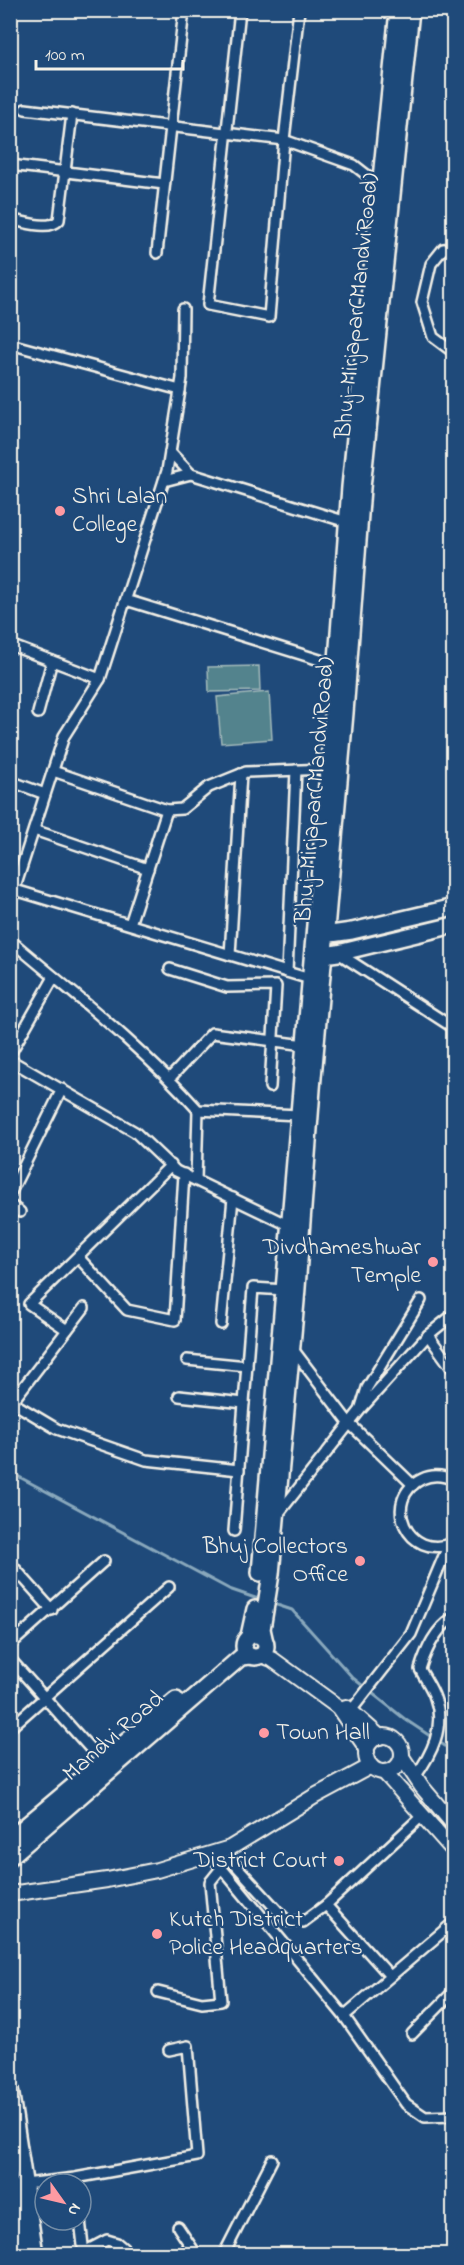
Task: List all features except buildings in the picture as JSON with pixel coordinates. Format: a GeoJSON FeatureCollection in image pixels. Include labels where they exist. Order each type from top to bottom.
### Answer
{"type":"FeatureCollection","features":[{"type":"Feature","properties":{"kind":"main road","name":"Bhuj-Mirjapar(MandviRoad)"},"geometry":{"type":"LineString","coordinates":[[266,1573],[277,1516],[325,955],[320,936],[328,769],[347,522],[398,10]]}},
{"type":"Feature","properties":{"kind":"main road","name":"Bhuj-Mirjapar(MandviRoad)"},"geometry":{"type":"LineString","coordinates":[[320,936],[362,488],[411,10]]}},
{"type":"Feature","properties":{"kind":"main road"},"geometry":{"type":"LineString","coordinates":[[320,936],[352,931],[453,907]]}},
{"type":"Feature","properties":{"kind":"main road"},"geometry":{"type":"LineString","coordinates":[[325,955],[453,926]]}},
{"type":"Feature","properties":{"kind":"main road","name":"Bhuj-Mirjapar(MandviRoad)"},"geometry":{"type":"LineString","coordinates":[[266,1573],[285,1290],[310,979],[325,955]]}},
{"type":"Feature","properties":{"kind":"main road"},"geometry":{"type":"LineString","coordinates":[[256,1641],[266,1573]]}},
{"type":"Feature","properties":{"kind":"main road","name":"Mandvi Road"},"geometry":{"type":"LineString","coordinates":[[10,1839],[256,1641]]}},
{"type":"Feature","properties":{"kind":"main road","name":"Mandvi Road"},"geometry":{"type":"LineString","coordinates":[[10,1857],[241,1657],[256,1641]]}},
{"type":"Feature","properties":{"kind":"main road"},"geometry":{"type":"LineString","coordinates":[[10,2089],[22,2254]]}},
{"type":"Feature","properties":{"kind":"main road"},"geometry":{"type":"LineString","coordinates":[[18,2185],[36,2254]]}},
{"type":"Feature","properties":{"kind":"street"},"geometry":{"type":"LineString","coordinates":[[157,254],[184,10]]}},
{"type":"Feature","properties":{"kind":"street"},"geometry":{"type":"LineString","coordinates":[[240,10],[208,305],[269,317],[284,140],[299,10]]}},
{"type":"Feature","properties":{"kind":"street"},"geometry":{"type":"LineString","coordinates":[[25,109],[284,140],[354,165],[381,186]]}},
{"type":"Feature","properties":{"kind":"street"},"geometry":{"type":"LineString","coordinates":[[12,220],[50,226],[59,220],[72,114]]}},
{"type":"Feature","properties":{"kind":"street"},"geometry":{"type":"LineString","coordinates":[[10,165],[164,184]]}},
{"type":"Feature","properties":{"kind":"street"},"geometry":{"type":"LineString","coordinates":[[453,248],[443,249],[431,264],[422,302],[433,337],[448,349],[453,348]]}},
{"type":"Feature","properties":{"kind":"street"},"geometry":{"type":"LineString","coordinates":[[10,903],[64,736],[100,679],[164,481],[180,390],[183,309]]}},
{"type":"Feature","properties":{"kind":"street"},"geometry":{"type":"LineString","coordinates":[[10,344],[180,390]]}},
{"type":"Feature","properties":{"kind":"street"},"geometry":{"type":"LineString","coordinates":[[170,452],[191,474],[347,522]]}},
{"type":"Feature","properties":{"kind":"street"},"geometry":{"type":"LineString","coordinates":[[164,481],[191,474]]}},
{"type":"Feature","properties":{"kind":"street"},"geometry":{"type":"LineString","coordinates":[[126,600],[336,665]]}},
{"type":"Feature","properties":{"kind":"street"},"geometry":{"type":"LineString","coordinates":[[10,645],[100,679]]}},
{"type":"Feature","properties":{"kind":"street"},"geometry":{"type":"LineString","coordinates":[[38,712],[52,661]]}},
{"type":"Feature","properties":{"kind":"street"},"geometry":{"type":"LineString","coordinates":[[53,771],[166,810],[182,809],[209,787],[246,772],[328,769]]}},
{"type":"Feature","properties":{"kind":"street"},"geometry":{"type":"LineString","coordinates":[[287,972],[296,770]]}},
{"type":"Feature","properties":{"kind":"street"},"geometry":{"type":"LineString","coordinates":[[230,955],[241,774]]}},
{"type":"Feature","properties":{"kind":"street"},"geometry":{"type":"LineString","coordinates":[[10,781],[45,794]]}},
{"type":"Feature","properties":{"kind":"street"},"geometry":{"type":"LineString","coordinates":[[130,924],[166,810]]}},
{"type":"Feature","properties":{"kind":"street"},"geometry":{"type":"LineString","coordinates":[[34,830],[148,869]]}},
{"type":"Feature","properties":{"kind":"street"},"geometry":{"type":"LineString","coordinates":[[15,890],[310,979]]}},
{"type":"Feature","properties":{"kind":"street"},"geometry":{"type":"LineString","coordinates":[[10,940],[170,1078],[198,1110],[196,1180]]}},
{"type":"Feature","properties":{"kind":"street"},"geometry":{"type":"LineString","coordinates":[[325,955],[453,1028]]}},
{"type":"Feature","properties":{"kind":"street"},"geometry":{"type":"LineString","coordinates":[[170,969],[227,987],[276,986],[270,1087]]}},
{"type":"Feature","properties":{"kind":"street"},"geometry":{"type":"LineString","coordinates":[[10,1054],[54,977]]}},
{"type":"Feature","properties":{"kind":"street"},"geometry":{"type":"LineString","coordinates":[[170,1078],[212,1033],[305,1045]]}},
{"type":"Feature","properties":{"kind":"street"},"geometry":{"type":"LineString","coordinates":[[10,1060],[135,1132],[184,1174],[290,1226]]}},
{"type":"Feature","properties":{"kind":"street"},"geometry":{"type":"LineString","coordinates":[[10,1194],[63,1089]]}},
{"type":"Feature","properties":{"kind":"street"},"geometry":{"type":"LineString","coordinates":[[198,1110],[299,1115]]}},
{"type":"Feature","properties":{"kind":"street"},"geometry":{"type":"LineString","coordinates":[[67,1330],[29,1304],[171,1165]]}},
{"type":"Feature","properties":{"kind":"street"},"geometry":{"type":"LineString","coordinates":[[78,1257],[127,1310],[175,1320],[184,1174]]}},
{"type":"Feature","properties":{"kind":"street"},"geometry":{"type":"LineString","coordinates":[[221,1324],[233,1198]]}},
{"type":"Feature","properties":{"kind":"street"},"geometry":{"type":"LineString","coordinates":[[10,1205],[20,1212]]}},
{"type":"Feature","properties":{"kind":"street"},"geometry":{"type":"LineString","coordinates":[[234,1531],[253,1288],[285,1290]]}},
{"type":"Feature","properties":{"kind":"street"},"geometry":{"type":"LineString","coordinates":[[361,1409],[367,1388],[421,1300]]}},
{"type":"Feature","properties":{"kind":"street"},"geometry":{"type":"LineString","coordinates":[[84,1308],[11,1401],[57,1429],[146,1460],[239,1470]]}},
{"type":"Feature","properties":{"kind":"street"},"geometry":{"type":"LineString","coordinates":[[277,1516],[361,1409],[428,1335],[453,1314]]}},
{"type":"Feature","properties":{"kind":"street"},"geometry":{"type":"LineString","coordinates":[[428,1335],[453,1371]]}},
{"type":"Feature","properties":{"kind":"street"},"geometry":{"type":"LineString","coordinates":[[292,1348],[349,1423],[413,1485]]}},
{"type":"Feature","properties":{"kind":"street"},"geometry":{"type":"LineString","coordinates":[[187,1360],[247,1366]]}},
{"type":"Feature","properties":{"kind":"street"},"geometry":{"type":"LineString","coordinates":[[179,1396],[244,1403]]}},
{"type":"Feature","properties":{"kind":"street"},"geometry":{"type":"LineString","coordinates":[[451,1543],[435,1547],[421,1543],[406,1528],[401,1513],[404,1497],[413,1485],[427,1477],[435,1476],[453,1480]]}},
{"type":"Feature","properties":{"kind":"street"},"geometry":{"type":"LineString","coordinates":[[350,1712],[411,1634],[451,1543]]}},
{"type":"Feature","properties":{"kind":"street"},"geometry":{"type":"LineString","coordinates":[[12,1641],[52,1610],[104,1561]]}},
{"type":"Feature","properties":{"kind":"street"},"geometry":{"type":"LineString","coordinates":[[10,1563],[52,1610]]}},
{"type":"Feature","properties":{"kind":"street"},"geometry":{"type":"LineString","coordinates":[[10,1728],[168,1587]]}},
{"type":"Feature","properties":{"kind":"street"},"geometry":{"type":"LineString","coordinates":[[415,1777],[429,1757],[439,1724],[436,1700],[420,1669],[428,1646],[448,1620],[453,1617]]}},
{"type":"Feature","properties":{"kind":"street"},"geometry":{"type":"LineString","coordinates":[[256,1641],[380,1737],[395,1739],[401,1747],[402,1757],[415,1777],[453,1825]]}},
{"type":"Feature","properties":{"kind":"street"},"geometry":{"type":"LineString","coordinates":[[256,1641],[272,1659],[338,1707],[363,1743],[372,1762],[423,1815],[453,1851]]}},
{"type":"Feature","properties":{"kind":"street"},"geometry":{"type":"LineString","coordinates":[[10,1659],[96,1755]]}},
{"type":"Feature","properties":{"kind":"street"},"geometry":{"type":"LineString","coordinates":[[372,1762],[371,1742],[380,1737]]}},
{"type":"Feature","properties":{"kind":"street"},"geometry":{"type":"LineString","coordinates":[[158,1992],[202,2003],[221,2001],[210,1882],[213,1861],[372,1762],[397,1766],[402,1757]]}},
{"type":"Feature","properties":{"kind":"street"},"geometry":{"type":"LineString","coordinates":[[10,1894],[231,1860],[287,1922],[303,1922],[326,1905],[423,1815]]}},
{"type":"Feature","properties":{"kind":"street"},"geometry":{"type":"LineString","coordinates":[[213,1861],[344,2016],[406,2104],[425,2117],[453,2116]]}},
{"type":"Feature","properties":{"kind":"street"},"geometry":{"type":"LineString","coordinates":[[326,1905],[390,1976]]}},
{"type":"Feature","properties":{"kind":"street"},"geometry":{"type":"LineString","coordinates":[[344,2016],[453,1922]]}},
{"type":"Feature","properties":{"kind":"street"},"geometry":{"type":"LineString","coordinates":[[412,2034],[453,1991]]}},
{"type":"Feature","properties":{"kind":"street"},"geometry":{"type":"LineString","coordinates":[[93,2177],[197,2156],[188,2046],[169,2050]]}},
{"type":"Feature","properties":{"kind":"street"},"geometry":{"type":"LineString","coordinates":[[224,2254],[272,2160]]}},
{"type":"Feature","properties":{"kind":"street"},"geometry":{"type":"LineString","coordinates":[[18,2185],[33,2184]]}},
{"type":"Feature","properties":{"kind":"street"},"geometry":{"type":"LineString","coordinates":[[178,2227],[196,2254]]}},
{"type":"Feature","properties":{"kind":"street"},"geometry":{"type":"LineString","coordinates":[[81,2232],[84,2253],[107,2240],[130,2254]]}},
{"type":"Feature","properties":{"kind":"green space"},"geometry":{"type":"Polygon","coordinates":[[[259,666],[260,691],[209,692],[208,667],[259,666]]]}},
{"type":"Feature","properties":{"kind":"green space"},"geometry":{"type":"Polygon","coordinates":[[[269,692],[272,739],[221,743],[217,697],[269,692]]]}},
{"type":"Feature","properties":{"kind":"waterway"},"geometry":{"type":"LineString","coordinates":[[10,1472],[229,1589],[261,1600]]}},
{"type":"Feature","properties":{"kind":"waterway"},"geometry":{"type":"LineString","coordinates":[[271,1603],[292,1610],[353,1678],[406,1720],[454,1752]]}},
{"type":"Feature","properties":{"kind":"place","name":"Shri Lalan College"},"geometry":{"type":"Point","coordinates":[60,511]}},
{"type":"Feature","properties":{"kind":"place","name":"Divdhameshwar Temple"},"geometry":{"type":"Point","coordinates":[433,1262]}},
{"type":"Feature","properties":{"kind":"place","name":"Bhuj Collectors Office"},"geometry":{"type":"Point","coordinates":[360,1561]}},
{"type":"Feature","properties":{"kind":"place","name":"Town Hall"},"geometry":{"type":"Point","coordinates":[264,1733]}},
{"type":"Feature","properties":{"kind":"place","name":"District Court"},"geometry":{"type":"Point","coordinates":[339,1861]}},
{"type":"Feature","properties":{"kind":"place","name":"Kutch District Police Headquarters"},"geometry":{"type":"Point","coordinates":[157,1934]}}]}
